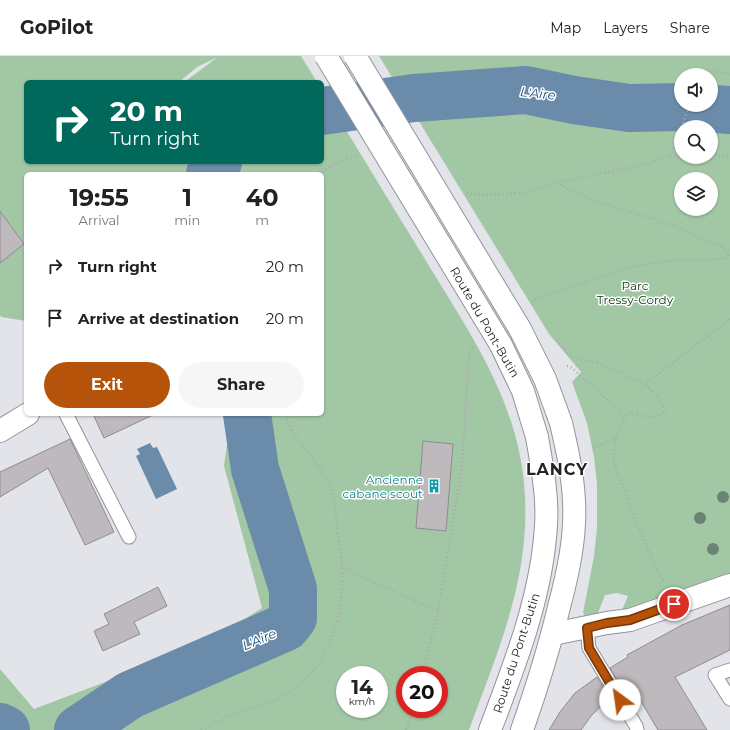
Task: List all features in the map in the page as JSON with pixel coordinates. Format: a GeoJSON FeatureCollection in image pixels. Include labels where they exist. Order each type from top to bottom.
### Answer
{"type":"FeatureCollection","features":[{"type":"Feature","properties":{"kind":"main road","name":"Route du Pont-Butin"},"geometry":{"type":"LineString","coordinates":[[326,56],[501,345],[523,391],[537,437],[544,479],[546,524],[540,570],[535,597],[526,627],[490,730]]}},
{"type":"Feature","properties":{"kind":"main road","name":"Route du Pont-Butin"},"geometry":{"type":"LineString","coordinates":[[355,56],[520,329],[545,379],[561,423],[572,476],[574,509],[573,537],[566,578],[552,634],[522,730]]}},
{"type":"Feature","properties":{"kind":"main road"},"geometry":{"type":"LineString","coordinates":[[0,431],[25,416]]}},
{"type":"Feature","properties":{"kind":"main road"},"geometry":{"type":"LineString","coordinates":[[552,634],[630,620],[730,585]]}},
{"type":"Feature","properties":{"kind":"lane"},"geometry":{"type":"LineString","coordinates":[[67,416],[129,538]]}},
{"type":"Feature","properties":{"kind":"lane"},"geometry":{"type":"LineString","coordinates":[[587,628],[589,648],[637,730]]}},
{"type":"Feature","properties":{"kind":"lane"},"geometry":{"type":"LineString","coordinates":[[730,670],[715,675],[730,699]]}},
{"type":"Feature","properties":{"kind":"path"},"geometry":{"type":"LineString","coordinates":[[718,72],[730,74]]}},
{"type":"Feature","properties":{"kind":"path"},"geometry":{"type":"LineString","coordinates":[[670,156],[674,147]]}},
{"type":"Feature","properties":{"kind":"path"},"geometry":{"type":"LineString","coordinates":[[322,172],[335,163],[348,158],[361,156]]}},
{"type":"Feature","properties":{"kind":"path"},"geometry":{"type":"LineString","coordinates":[[463,192],[482,195],[528,192],[557,182],[644,165],[674,156]]}},
{"type":"Feature","properties":{"kind":"path"},"geometry":{"type":"LineString","coordinates":[[718,156],[730,157]]}},
{"type":"Feature","properties":{"kind":"path"},"geometry":{"type":"LineString","coordinates":[[531,303],[540,297],[554,292],[641,265],[676,260],[723,259],[730,252],[663,222],[596,201],[568,189],[557,182]]}},
{"type":"Feature","properties":{"kind":"path"},"geometry":{"type":"LineString","coordinates":[[645,384],[730,319]]}},
{"type":"Feature","properties":{"kind":"path"},"geometry":{"type":"LineString","coordinates":[[557,340],[571,357],[601,364],[645,384],[657,396],[666,410],[654,418],[630,412],[625,416],[616,438],[613,459],[629,504],[648,550],[674,604]]}},
{"type":"Feature","properties":{"kind":"path"},"geometry":{"type":"LineString","coordinates":[[424,666],[438,611],[462,466],[469,356],[474,344]]}},
{"type":"Feature","properties":{"kind":"path"},"geometry":{"type":"LineString","coordinates":[[563,364],[572,368],[579,376],[625,416]]}},
{"type":"Feature","properties":{"kind":"path"},"geometry":{"type":"LineString","coordinates":[[201,730],[234,714],[263,705],[284,696],[300,684],[313,671],[328,648],[335,629],[339,614],[342,590],[342,568],[332,491],[319,466],[287,424],[285,416]]}},
{"type":"Feature","properties":{"kind":"path"},"geometry":{"type":"LineString","coordinates":[[589,450],[616,438]]}},
{"type":"Feature","properties":{"kind":"path"},"geometry":{"type":"LineString","coordinates":[[342,568],[438,611]]}},
{"type":"Feature","properties":{"kind":"path"},"geometry":{"type":"LineString","coordinates":[[406,730],[410,718]]}},
{"type":"Feature","properties":{"kind":"green space"},"geometry":{"type":"Polygon","coordinates":[[[0,56],[301,56],[316,80],[187,80],[218,57],[197,67],[181,80],[24,80],[24,164],[324,164],[324,94],[483,357],[499,390],[512,424],[521,460],[525,499],[524,541],[521,566],[510,614],[469,730],[0,730],[0,669],[34,709],[142,668],[218,636],[262,608],[224,466],[231,416],[324,416],[324,172],[24,172],[24,321],[1,317],[0,315],[0,56]]]}},
{"type":"Feature","properties":{"kind":"green space","name":"Parc Tressy-Cordy"},"geometry":{"type":"Polygon","coordinates":[[[379,56],[730,56],[730,581],[652,606],[622,610],[628,596],[617,593],[605,595],[596,618],[589,620],[583,613],[594,556],[597,528],[597,483],[594,457],[587,423],[572,382],[581,372],[549,334],[379,56]]]}},
{"type":"Feature","properties":{"kind":"water"},"geometry":{"type":"Polygon","coordinates":[[[150,443],[153,448],[157,447],[177,489],[156,499],[136,456],[140,454],[137,449],[150,443]]]}},
{"type":"Feature","properties":{"kind":"building"},"geometry":{"type":"Polygon","coordinates":[[[0,211],[24,244],[0,263],[0,211]]]}},
{"type":"Feature","properties":{"kind":"building"},"geometry":{"type":"Polygon","coordinates":[[[94,416],[151,416],[104,438],[94,416]]]}},
{"type":"Feature","properties":{"kind":"building"},"geometry":{"type":"Polygon","coordinates":[[[70,439],[114,532],[85,545],[48,468],[0,497],[0,472],[70,439]]]}},
{"type":"Feature","properties":{"kind":"building","name":"Ancienne cabane scout"},"geometry":{"type":"Polygon","coordinates":[[[423,441],[453,444],[446,531],[416,528],[423,441]]]}},
{"type":"Feature","properties":{"kind":"building"},"geometry":{"type":"Polygon","coordinates":[[[158,587],[167,606],[134,622],[140,634],[103,651],[94,631],[109,624],[104,614],[158,587]]]}},
{"type":"Feature","properties":{"kind":"building"},"geometry":{"type":"Polygon","coordinates":[[[730,605],[730,650],[675,677],[707,730],[658,730],[632,686],[624,691],[610,668],[628,657],[627,655],[682,625],[730,605]]]}},
{"type":"Feature","properties":{"kind":"building"},"geometry":{"type":"Polygon","coordinates":[[[597,677],[611,700],[599,708],[591,716],[581,730],[549,730],[560,712],[575,693],[597,677]]]}},
{"type":"Feature","properties":{"kind":"waterway","name":"L'Aire"},"geometry":{"type":"LineString","coordinates":[[324,111],[414,98],[526,90],[574,100],[629,108],[684,107],[730,110]]}},
{"type":"Feature","properties":{"kind":"waterway","name":"L'Aire"},"geometry":{"type":"LineString","coordinates":[[211,172],[217,164]]}},
{"type":"Feature","properties":{"kind":"waterway","name":"L'Aire"},"geometry":{"type":"LineString","coordinates":[[78,730],[130,695],[286,627],[293,618],[293,589],[255,469],[247,416]]}},
{"type":"Feature","properties":{"kind":"waterway","name":"L'Aire"},"geometry":{"type":"LineString","coordinates":[[0,727],[6,730]]}},
{"type":"Feature","properties":{"kind":"place","name":"Ancienne cabane scout"},"geometry":{"type":"Point","coordinates":[434,486]}},
{"type":"Feature","properties":{"kind":"district","name":"LANCY"},"geometry":{"type":"Point","coordinates":[557,469]}},
{"type":"Feature","properties":{"kind":"route"},"geometry":{"type":"LineString","coordinates":[[620,700],[589,648],[587,628],[607,623],[630,620],[674,604]]}}]}
